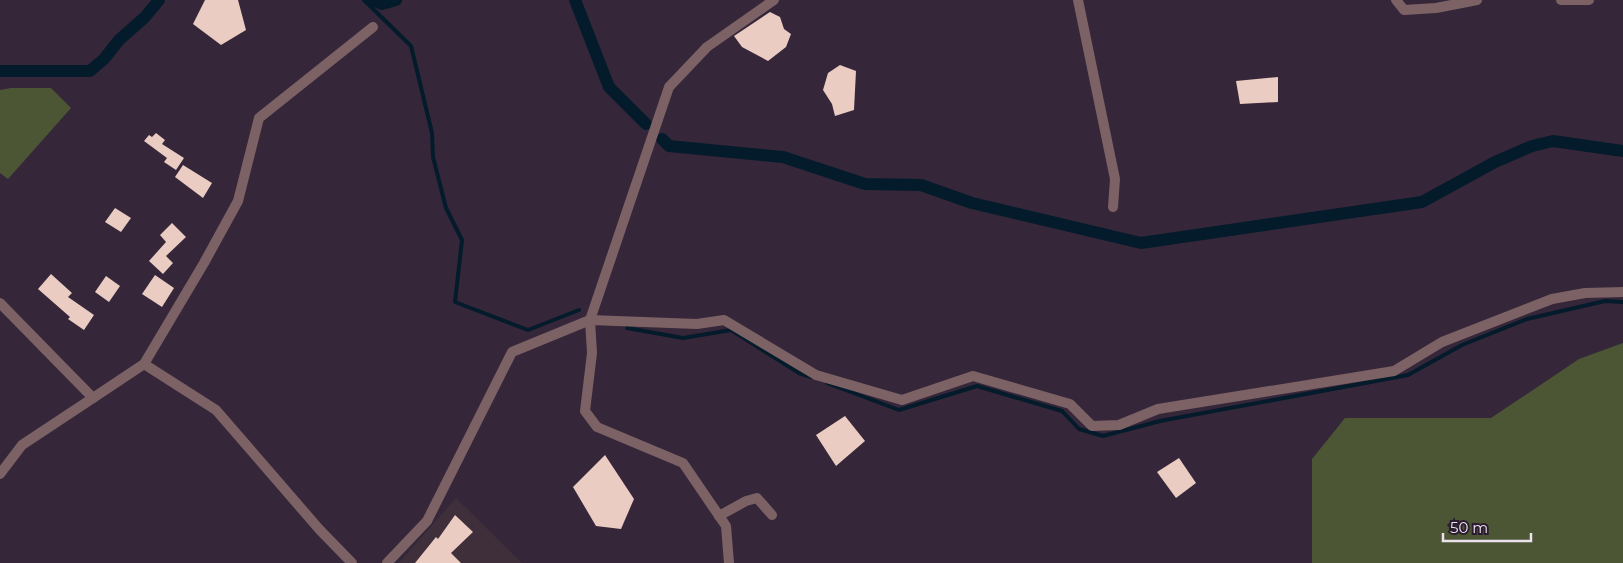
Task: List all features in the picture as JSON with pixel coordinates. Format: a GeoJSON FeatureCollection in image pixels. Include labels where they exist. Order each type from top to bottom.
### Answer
{"type":"FeatureCollection","features":[{"type":"Feature","properties":{"kind":"street"},"geometry":{"type":"LineString","coordinates":[[729,563],[726,526],[682,463],[597,428],[584,411],[592,353],[590,320],[669,87],[707,47],[774,0]]}},
{"type":"Feature","properties":{"kind":"street"},"geometry":{"type":"LineString","coordinates":[[1078,0],[1115,178],[1113,207]]}},
{"type":"Feature","properties":{"kind":"street"},"geometry":{"type":"LineString","coordinates":[[1396,0],[1404,10],[1436,8],[1477,0]]}},
{"type":"Feature","properties":{"kind":"street"},"geometry":{"type":"LineString","coordinates":[[1561,0],[1589,0]]}},
{"type":"Feature","properties":{"kind":"street"},"geometry":{"type":"LineString","coordinates":[[0,474],[22,445],[144,364],[204,263],[238,201],[259,118],[373,27]]}},
{"type":"Feature","properties":{"kind":"street"},"geometry":{"type":"LineString","coordinates":[[387,563],[427,521],[512,352],[590,320],[697,324],[724,320],[816,375],[902,400],[973,376],[1070,404],[1092,426],[1120,425],[1158,409],[1394,370],[1442,342],[1552,299],[1585,293],[1623,292]]}},
{"type":"Feature","properties":{"kind":"street"},"geometry":{"type":"LineString","coordinates":[[0,303],[93,398]]}},
{"type":"Feature","properties":{"kind":"street"},"geometry":{"type":"LineString","coordinates":[[144,364],[216,410],[319,529],[352,563]]}},
{"type":"Feature","properties":{"kind":"street"},"geometry":{"type":"LineString","coordinates":[[719,516],[746,501],[757,498],[772,515]]}},
{"type":"Feature","properties":{"kind":"shaded area"},"geometry":{"type":"Polygon","coordinates":[[[456,498],[522,563],[399,563],[456,498]]]}},
{"type":"Feature","properties":{"kind":"green space"},"geometry":{"type":"Polygon","coordinates":[[[11,88],[51,88],[71,108],[8,179],[0,173],[0,90],[11,88]]]}},
{"type":"Feature","properties":{"kind":"green space"},"geometry":{"type":"Polygon","coordinates":[[[1623,343],[1623,563],[1312,563],[1312,459],[1345,418],[1491,418],[1579,359],[1623,343]]]}},
{"type":"Feature","properties":{"kind":"building"},"geometry":{"type":"Polygon","coordinates":[[[205,0],[238,0],[246,30],[221,45],[193,24],[205,0]]]}},
{"type":"Feature","properties":{"kind":"building"},"geometry":{"type":"Polygon","coordinates":[[[770,12],[780,17],[784,29],[791,34],[786,47],[768,61],[742,47],[734,36],[770,12]]]}},
{"type":"Feature","properties":{"kind":"building"},"geometry":{"type":"Polygon","coordinates":[[[840,65],[856,71],[854,110],[835,116],[832,104],[823,90],[828,73],[840,65]]]}},
{"type":"Feature","properties":{"kind":"building"},"geometry":{"type":"Polygon","coordinates":[[[1278,77],[1278,102],[1240,104],[1236,81],[1278,77]]]}},
{"type":"Feature","properties":{"kind":"building"},"geometry":{"type":"Polygon","coordinates":[[[156,133],[165,140],[162,144],[184,158],[176,170],[164,162],[167,158],[144,141],[149,135],[152,137],[156,133]]]}},
{"type":"Feature","properties":{"kind":"building"},"geometry":{"type":"Polygon","coordinates":[[[183,165],[212,183],[203,198],[175,177],[183,165]]]}},
{"type":"Feature","properties":{"kind":"building"},"geometry":{"type":"Polygon","coordinates":[[[115,208],[131,218],[121,232],[105,222],[115,208]]]}},
{"type":"Feature","properties":{"kind":"building"},"geometry":{"type":"Polygon","coordinates":[[[172,223],[186,237],[166,256],[173,263],[163,274],[149,261],[166,242],[160,235],[172,223]]]}},
{"type":"Feature","properties":{"kind":"building"},"geometry":{"type":"Polygon","coordinates":[[[51,274],[72,293],[68,297],[94,315],[84,330],[68,319],[70,317],[38,289],[51,274]]]}},
{"type":"Feature","properties":{"kind":"building"},"geometry":{"type":"Polygon","coordinates":[[[155,275],[174,288],[162,307],[142,294],[155,275]]]}},
{"type":"Feature","properties":{"kind":"building"},"geometry":{"type":"Polygon","coordinates":[[[106,276],[120,286],[109,302],[95,292],[106,276]]]}},
{"type":"Feature","properties":{"kind":"building"},"geometry":{"type":"Polygon","coordinates":[[[845,416],[865,441],[836,466],[816,435],[845,416]]]}},
{"type":"Feature","properties":{"kind":"building"},"geometry":{"type":"Polygon","coordinates":[[[605,455],[634,499],[621,529],[596,526],[573,487],[605,455]]]}},
{"type":"Feature","properties":{"kind":"building"},"geometry":{"type":"Polygon","coordinates":[[[1179,458],[1196,483],[1176,498],[1157,472],[1179,458]]]}},
{"type":"Feature","properties":{"kind":"building"},"geometry":{"type":"Polygon","coordinates":[[[455,515],[473,532],[451,553],[461,563],[415,563],[436,537],[438,539],[455,515]]]}},
{"type":"Feature","properties":{"kind":"waterway"},"geometry":{"type":"LineString","coordinates":[[0,71],[90,71],[104,59],[119,40],[145,17],[159,0]]}},
{"type":"Feature","properties":{"kind":"waterway"},"geometry":{"type":"LineString","coordinates":[[364,0],[411,46],[432,133],[433,157],[446,208],[462,240],[455,302],[528,330],[579,310]]}},
{"type":"Feature","properties":{"kind":"waterway"},"geometry":{"type":"LineString","coordinates":[[373,0],[382,4],[396,0]]}},
{"type":"Feature","properties":{"kind":"waterway"},"geometry":{"type":"LineString","coordinates":[[575,0],[609,87],[646,124]]}},
{"type":"Feature","properties":{"kind":"waterway"},"geometry":{"type":"LineString","coordinates":[[662,139],[669,146],[783,157],[865,184],[921,185],[972,203],[1141,243],[1422,202],[1495,162],[1532,146],[1553,141],[1623,151]]}},
{"type":"Feature","properties":{"kind":"waterway"},"geometry":{"type":"LineString","coordinates":[[827,383],[899,410],[977,386],[1062,411],[1079,429],[1103,436],[1160,421],[1408,375],[1462,345],[1527,319],[1605,301],[1623,302]]}},
{"type":"Feature","properties":{"kind":"waterway"},"geometry":{"type":"LineString","coordinates":[[627,328],[683,338],[731,330],[799,373],[811,377]]}}]}
